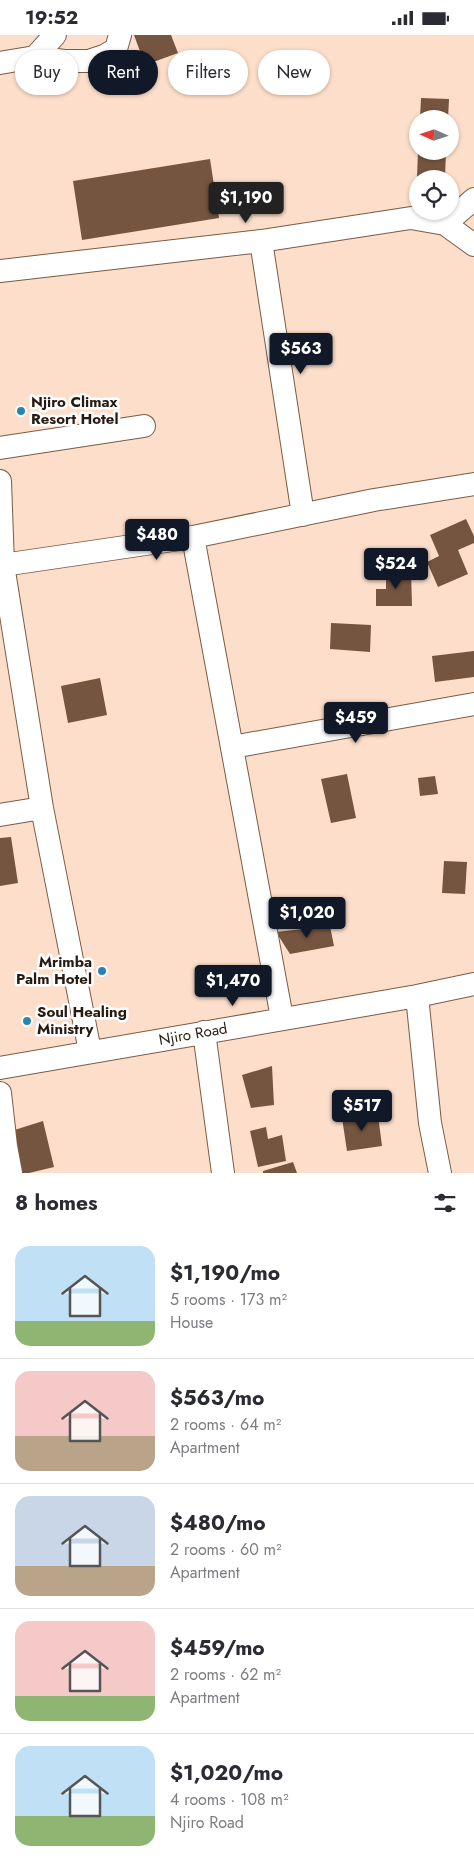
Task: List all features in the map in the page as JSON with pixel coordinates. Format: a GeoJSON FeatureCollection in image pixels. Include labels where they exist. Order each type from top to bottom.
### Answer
{"type":"FeatureCollection","features":[{"type":"Feature","properties":{"kind":"street"},"geometry":{"type":"LineString","coordinates":[[42,50],[55,35]]}},
{"type":"Feature","properties":{"kind":"street"},"geometry":{"type":"LineString","coordinates":[[78,61],[89,61],[104,57],[116,49],[120,35]]}},
{"type":"Feature","properties":{"kind":"street"},"geometry":{"type":"LineString","coordinates":[[0,63],[15,60]]}},
{"type":"Feature","properties":{"kind":"street"},"geometry":{"type":"LineString","coordinates":[[445,224],[474,199]]}},
{"type":"Feature","properties":{"kind":"street"},"geometry":{"type":"LineString","coordinates":[[0,271],[261,241],[411,218],[445,224],[474,245]]}},
{"type":"Feature","properties":{"kind":"street"},"geometry":{"type":"LineString","coordinates":[[261,241],[303,515]]}},
{"type":"Feature","properties":{"kind":"street"},"geometry":{"type":"LineString","coordinates":[[0,448],[144,426]]}},
{"type":"Feature","properties":{"kind":"street"},"geometry":{"type":"LineString","coordinates":[[0,481],[3,565],[42,808],[90,1051]]}},
{"type":"Feature","properties":{"kind":"street"},"geometry":{"type":"LineString","coordinates":[[3,565],[193,537],[374,499],[474,484]]}},
{"type":"Feature","properties":{"kind":"street"},"geometry":{"type":"LineString","coordinates":[[193,537],[282,1018]]}},
{"type":"Feature","properties":{"kind":"street"},"geometry":{"type":"LineString","coordinates":[[232,747],[474,704]]}},
{"type":"Feature","properties":{"kind":"street"},"geometry":{"type":"LineString","coordinates":[[0,815],[42,808]]}},
{"type":"Feature","properties":{"kind":"street","name":"Njiro Road"},"geometry":{"type":"LineString","coordinates":[[0,1068],[474,985]]}},
{"type":"Feature","properties":{"kind":"street"},"geometry":{"type":"LineString","coordinates":[[417,996],[430,1123],[440,1173]]}},
{"type":"Feature","properties":{"kind":"street"},"geometry":{"type":"LineString","coordinates":[[204,1032],[223,1173]]}},
{"type":"Feature","properties":{"kind":"street"},"geometry":{"type":"LineString","coordinates":[[0,1093],[11,1173]]}},
{"type":"Feature","properties":{"kind":"building"},"geometry":{"type":"Polygon","coordinates":[[[134,35],[171,35],[177,50],[168,50],[168,57],[158,60],[158,50],[140,50],[134,35]]]}},
{"type":"Feature","properties":{"kind":"building"},"geometry":{"type":"Polygon","coordinates":[[[421,98],[449,99],[448,110],[420,110],[421,98]]]}},
{"type":"Feature","properties":{"kind":"building"},"geometry":{"type":"Polygon","coordinates":[[[210,159],[219,218],[82,240],[73,181],[210,159]]]}},
{"type":"Feature","properties":{"kind":"building"},"geometry":{"type":"Polygon","coordinates":[[[418,160],[446,160],[445,170],[417,170],[418,160]]]}},
{"type":"Feature","properties":{"kind":"building"},"geometry":{"type":"Polygon","coordinates":[[[466,519],[474,536],[474,543],[458,550],[468,574],[438,587],[427,562],[439,556],[430,535],[466,519]]]}},
{"type":"Feature","properties":{"kind":"building"},"geometry":{"type":"Polygon","coordinates":[[[386,570],[411,570],[412,606],[376,606],[376,589],[386,589],[386,570]]]}},
{"type":"Feature","properties":{"kind":"building"},"geometry":{"type":"Polygon","coordinates":[[[331,623],[371,625],[370,652],[330,649],[331,623]]]}},
{"type":"Feature","properties":{"kind":"building"},"geometry":{"type":"Polygon","coordinates":[[[474,651],[474,677],[435,682],[432,656],[474,651]]]}},
{"type":"Feature","properties":{"kind":"building"},"geometry":{"type":"Polygon","coordinates":[[[100,678],[107,715],[68,723],[61,686],[100,678]]]}},
{"type":"Feature","properties":{"kind":"building"},"geometry":{"type":"Polygon","coordinates":[[[347,774],[356,818],[331,823],[321,779],[347,774]]]}},
{"type":"Feature","properties":{"kind":"building"},"geometry":{"type":"Polygon","coordinates":[[[435,776],[438,794],[420,796],[418,778],[435,776]]]}},
{"type":"Feature","properties":{"kind":"building"},"geometry":{"type":"Polygon","coordinates":[[[11,837],[18,883],[0,886],[0,838],[11,837]]]}},
{"type":"Feature","properties":{"kind":"building"},"geometry":{"type":"Polygon","coordinates":[[[444,861],[467,862],[465,894],[442,893],[444,861]]]}},
{"type":"Feature","properties":{"kind":"building"},"geometry":{"type":"Polygon","coordinates":[[[330,926],[334,946],[290,954],[276,932],[330,926]]]}},
{"type":"Feature","properties":{"kind":"building"},"geometry":{"type":"Polygon","coordinates":[[[272,1066],[274,1105],[251,1108],[242,1075],[272,1066]]]}},
{"type":"Feature","properties":{"kind":"building"},"geometry":{"type":"Polygon","coordinates":[[[378,1115],[382,1146],[347,1151],[342,1118],[378,1115]]]}},
{"type":"Feature","properties":{"kind":"building"},"geometry":{"type":"Polygon","coordinates":[[[43,1121],[54,1167],[29,1173],[16,1173],[8,1132],[43,1121]]]}},
{"type":"Feature","properties":{"kind":"building"},"geometry":{"type":"Polygon","coordinates":[[[266,1127],[268,1139],[282,1135],[286,1161],[258,1167],[250,1131],[266,1127]]]}},
{"type":"Feature","properties":{"kind":"building"},"geometry":{"type":"Polygon","coordinates":[[[293,1162],[297,1173],[263,1173],[263,1171],[293,1162]]]}},
{"type":"Feature","properties":{"kind":"place","name":"Njiro Climax Resort Hotel"},"geometry":{"type":"Point","coordinates":[21,411]}},
{"type":"Feature","properties":{"kind":"place","name":"Mrimba Palm Hotel"},"geometry":{"type":"Point","coordinates":[102,971]}},
{"type":"Feature","properties":{"kind":"place","name":"Soul Healing Ministry"},"geometry":{"type":"Point","coordinates":[27,1021]}}]}
